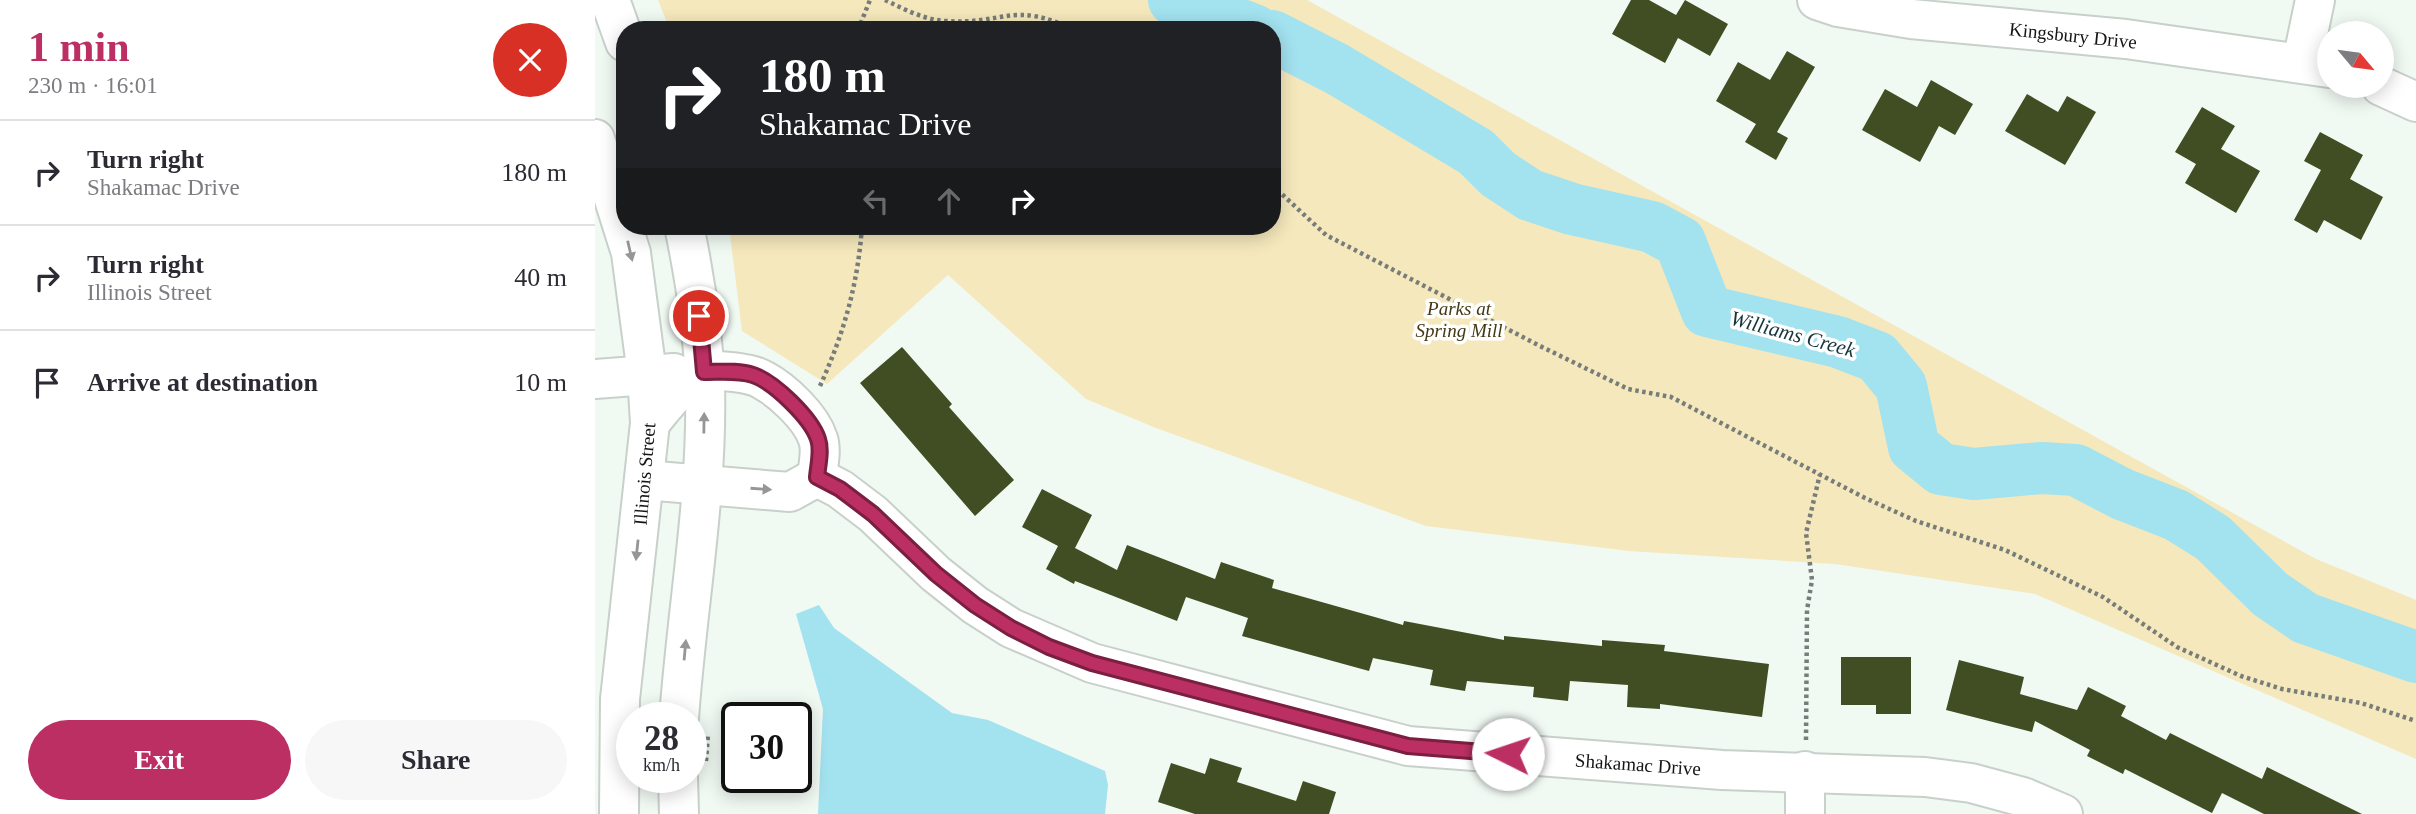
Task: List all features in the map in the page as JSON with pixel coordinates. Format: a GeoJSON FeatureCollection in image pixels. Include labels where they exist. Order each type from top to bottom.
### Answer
{"type":"FeatureCollection","features":[{"type":"Feature","properties":{"kind":"street"},"geometry":{"type":"LineString","coordinates":[[610,0],[618,21]]}},
{"type":"Feature","properties":{"kind":"street","name":"Kingsbury Drive"},"geometry":{"type":"LineString","coordinates":[[1817,0],[1838,6],[1913,9],[2316,65]]}},
{"type":"Feature","properties":{"kind":"street"},"geometry":{"type":"LineString","coordinates":[[2315,0],[2316,65]]}},
{"type":"Feature","properties":{"kind":"street"},"geometry":{"type":"LineString","coordinates":[[2394,92],[2416,102]]}},
{"type":"Feature","properties":{"kind":"street","name":"Illinois Street"},"geometry":{"type":"LineString","coordinates":[[595,139],[616,206]]}},
{"type":"Feature","properties":{"kind":"street","name":"Illinois Street"},"geometry":{"type":"LineString","coordinates":[[619,814],[620,699],[650,424],[647,374],[631,253],[625,235]]}},
{"type":"Feature","properties":{"kind":"street"},"geometry":{"type":"LineString","coordinates":[[681,702],[701,485],[704,372],[693,270],[686,235]]}},
{"type":"Feature","properties":{"kind":"street"},"geometry":{"type":"LineString","coordinates":[[650,424],[687,383],[704,372]]}},
{"type":"Feature","properties":{"kind":"street"},"geometry":{"type":"LineString","coordinates":[[595,379],[704,372],[756,376],[782,395],[812,426],[819,441],[817,477],[790,492],[644,480]]}},
{"type":"Feature","properties":{"kind":"street","name":"Shakamac Drive"},"geometry":{"type":"LineString","coordinates":[[817,477],[840,489],[873,514],[936,574],[975,605],[1011,628],[1092,663],[1408,746],[1723,770],[1925,777],[1971,783],[2023,797],[2063,814]]}},
{"type":"Feature","properties":{"kind":"street"},"geometry":{"type":"LineString","coordinates":[[1805,771],[1805,814]]}},
{"type":"Feature","properties":{"kind":"street"},"geometry":{"type":"LineString","coordinates":[[678,793],[679,814]]}},
{"type":"Feature","properties":{"kind":"path"},"geometry":{"type":"LineString","coordinates":[[862,21],[870,0]]}},
{"type":"Feature","properties":{"kind":"path"},"geometry":{"type":"LineString","coordinates":[[885,0],[917,15],[939,21]]}},
{"type":"Feature","properties":{"kind":"path"},"geometry":{"type":"LineString","coordinates":[[956,21],[1016,8]]}},
{"type":"Feature","properties":{"kind":"path"},"geometry":{"type":"LineString","coordinates":[[1033,9],[1059,21]]}},
{"type":"Feature","properties":{"kind":"path"},"geometry":{"type":"LineString","coordinates":[[1281,193],[1326,235],[1584,367],[1628,389],[1671,397],[1916,521],[2005,550],[2103,597],[2177,647],[2241,676],[2282,689],[2361,702],[2416,721]]}},
{"type":"Feature","properties":{"kind":"path"},"geometry":{"type":"LineString","coordinates":[[800,414],[818,390],[844,331],[857,282],[861,235]]}},
{"type":"Feature","properties":{"kind":"path"},"geometry":{"type":"LineString","coordinates":[[1805,771],[1807,610],[1812,580],[1807,533],[1821,474]]}},
{"type":"Feature","properties":{"kind":"green space","name":"Parks at Spring Mill"},"geometry":{"type":"Polygon","coordinates":[[[658,0],[1307,0],[2316,559],[2416,600],[2416,759],[2035,594],[1835,564],[1629,551],[1426,526],[1156,428],[1086,399],[948,275],[827,384],[742,331],[730,235],[1281,235],[1281,21],[666,21],[658,0]]]}},
{"type":"Feature","properties":{"kind":"water"},"geometry":{"type":"Polygon","coordinates":[[[819,605],[834,628],[952,713],[988,720],[1105,771],[1108,785],[1105,814],[818,814],[823,709],[796,614],[819,605]]]}},
{"type":"Feature","properties":{"kind":"building"},"geometry":{"type":"Polygon","coordinates":[[[1631,0],[1649,0],[1676,15],[1685,0],[1728,24],[1710,56],[1678,38],[1665,63],[1612,34],[1631,0]]]}},
{"type":"Feature","properties":{"kind":"building"},"geometry":{"type":"Polygon","coordinates":[[[1787,51],[1815,67],[1777,132],[1788,138],[1776,160],[1745,142],[1756,124],[1716,101],[1738,62],[1770,80],[1787,51]]]}},
{"type":"Feature","properties":{"kind":"building"},"geometry":{"type":"Polygon","coordinates":[[[1931,80],[1973,104],[1955,135],[1939,126],[1920,162],[1862,130],[1885,89],[1917,107],[1931,80]]]}},
{"type":"Feature","properties":{"kind":"building"},"geometry":{"type":"Polygon","coordinates":[[[2027,94],[2058,112],[2067,96],[2096,112],[2065,165],[2005,131],[2027,94]]]}},
{"type":"Feature","properties":{"kind":"building"},"geometry":{"type":"Polygon","coordinates":[[[2202,107],[2235,126],[2221,149],[2260,171],[2236,213],[2185,183],[2196,164],[2175,152],[2202,107]]]}},
{"type":"Feature","properties":{"kind":"building"},"geometry":{"type":"Polygon","coordinates":[[[2320,132],[2363,155],[2350,179],[2383,197],[2361,240],[2324,220],[2317,233],[2294,220],[2321,170],[2304,161],[2320,132]]]}},
{"type":"Feature","properties":{"kind":"building"},"geometry":{"type":"Polygon","coordinates":[[[902,347],[952,404],[949,407],[1014,480],[975,516],[860,383],[902,347]]]}},
{"type":"Feature","properties":{"kind":"building"},"geometry":{"type":"Polygon","coordinates":[[[1042,489],[1092,515],[1075,548],[1117,570],[1127,545],[1215,579],[1221,562],[1274,580],[1272,588],[1403,625],[1404,621],[1504,640],[1504,636],[1602,646],[1602,640],[1665,645],[1664,651],[1769,664],[1762,717],[1660,704],[1660,709],[1627,707],[1628,685],[1570,681],[1568,701],[1533,697],[1534,687],[1467,681],[1465,691],[1430,685],[1433,670],[1373,658],[1369,671],[1242,636],[1248,618],[1186,597],[1177,621],[1075,581],[1074,584],[1046,569],[1058,546],[1022,527],[1042,489]]]}},
{"type":"Feature","properties":{"kind":"building"},"geometry":{"type":"Polygon","coordinates":[[[1841,657],[1911,657],[1911,714],[1876,714],[1876,705],[1841,705],[1841,657]]]}},
{"type":"Feature","properties":{"kind":"building"},"geometry":{"type":"Polygon","coordinates":[[[1959,660],[2024,677],[2020,694],[2077,710],[2088,687],[2126,706],[2121,716],[2166,740],[2170,733],[2262,779],[2267,767],[2362,814],[2264,814],[2222,793],[2212,813],[2125,769],[2123,774],[2087,756],[2090,750],[2035,721],[2032,732],[1946,710],[1959,660]]]}},
{"type":"Feature","properties":{"kind":"building"},"geometry":{"type":"Polygon","coordinates":[[[1210,758],[1242,768],[1237,782],[1296,801],[1303,781],[1336,792],[1329,814],[1195,814],[1158,802],[1171,763],[1205,774],[1210,758]]]}},
{"type":"Feature","properties":{"kind":"waterway","name":"Williams Creek"},"geometry":{"type":"LineString","coordinates":[[1174,0],[1230,21]]}},
{"type":"Feature","properties":{"kind":"waterway","name":"Williams Creek"},"geometry":{"type":"LineString","coordinates":[[1281,41],[1337,69],[1476,152],[1498,174],[1530,195],[1572,209],[1652,227],[1680,242],[1707,311],[1838,342],[1877,357],[1901,386],[1914,447],[1941,469],[1974,474],[2042,468],[2076,470],[2122,494],[2176,515],[2213,538],[2270,594],[2305,618],[2416,657]]}},
{"type":"Feature","properties":{"kind":"route"},"geometry":{"type":"LineString","coordinates":[[699,316],[704,372],[752,375],[764,380],[782,395],[812,426],[819,441],[817,477],[840,489],[873,514],[936,574],[975,605],[1011,628],[1049,647],[1092,663],[1408,746],[1508,754]]}}]}
